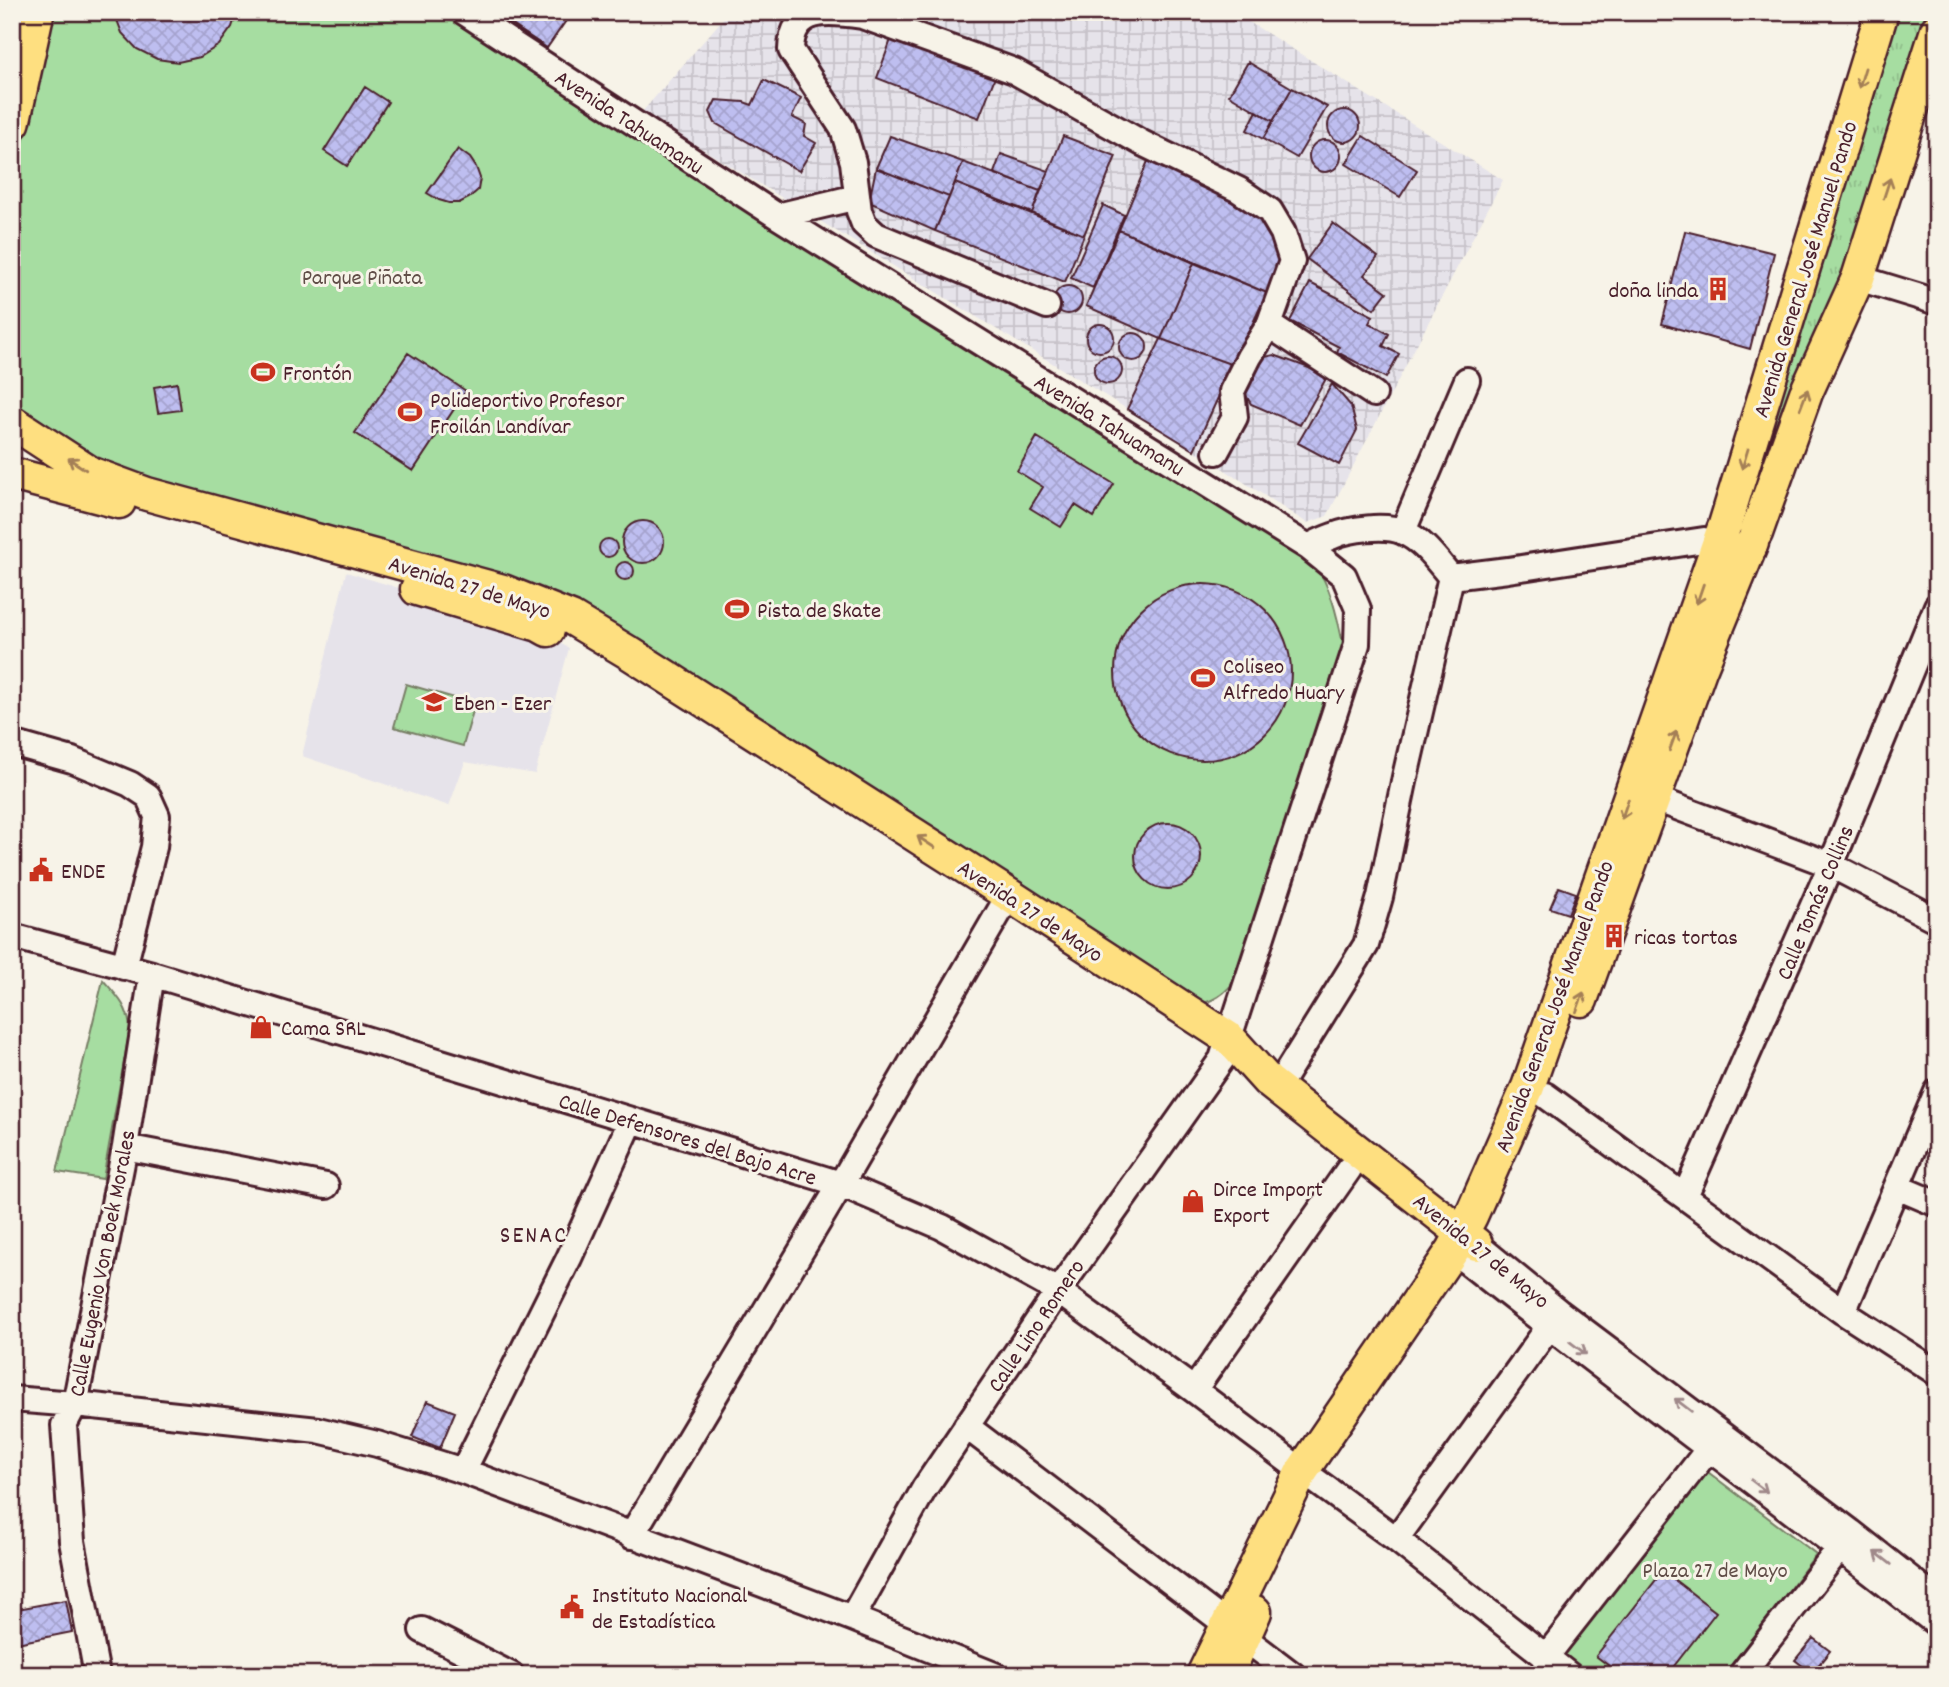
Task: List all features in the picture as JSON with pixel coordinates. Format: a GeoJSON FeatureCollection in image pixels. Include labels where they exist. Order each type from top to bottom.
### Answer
{"type":"FeatureCollection","features":[{"type":"Feature","properties":{"kind":"highway"},"geometry":{"type":"LineString","coordinates":[[12,122],[36,12]]}},
{"type":"Feature","properties":{"kind":"main road","name":"Avenida General José Manuel Pando"},"geometry":{"type":"LineString","coordinates":[[1464,1247],[1528,1087],[1722,533],[1882,12]]}},
{"type":"Feature","properties":{"kind":"main road","name":"Avenida General José Manuel Pando"},"geometry":{"type":"LineString","coordinates":[[1203,1675],[1235,1630],[1309,1476],[1464,1247],[1545,1095],[1700,670],[1754,538],[1806,393],[1858,278],[1927,99],[1937,30]]}},
{"type":"Feature","properties":{"kind":"main road","name":"Avenida 27 de Mayo"},"geometry":{"type":"LineString","coordinates":[[12,422],[90,473],[147,494],[503,591],[571,618],[631,654],[1003,904],[1226,1049],[1260,1098],[1349,1169],[1464,1247]]}},
{"type":"Feature","properties":{"kind":"main road","name":"Avenida 27 de Mayo"},"geometry":{"type":"LineString","coordinates":[[12,474],[154,511],[539,625],[601,659],[1003,904]]}},
{"type":"Feature","properties":{"kind":"main road"},"geometry":{"type":"LineString","coordinates":[[1722,533],[1732,548],[1743,549],[1754,538]]}},
{"type":"Feature","properties":{"kind":"main road","name":"Avenida 27 de Mayo"},"geometry":{"type":"LineString","coordinates":[[1226,1049],[1239,1047],[1268,1081],[1464,1247]]}},
{"type":"Feature","properties":{"kind":"main road","name":"Avenida General José Manuel Pando"},"geometry":{"type":"LineString","coordinates":[[1227,1675],[1235,1630]]}},
{"type":"Feature","properties":{"kind":"street","name":"Avenida Tahuamanu"},"geometry":{"type":"LineString","coordinates":[[464,12],[777,216],[1308,547],[1344,576],[1358,609],[1357,643],[1226,1049]]}},
{"type":"Feature","properties":{"kind":"street"},"geometry":{"type":"LineString","coordinates":[[1047,306],[876,235],[864,224],[844,129],[791,50],[791,35],[800,21],[814,15],[837,12],[862,16],[1014,71],[1142,143],[1238,190],[1270,211],[1283,233],[1292,261],[1269,325],[1232,391],[1234,417],[1216,452]]}},
{"type":"Feature","properties":{"kind":"street"},"geometry":{"type":"LineString","coordinates":[[777,216],[857,197]]}},
{"type":"Feature","properties":{"kind":"street"},"geometry":{"type":"LineString","coordinates":[[1858,278],[1937,302]]}},
{"type":"Feature","properties":{"kind":"street"},"geometry":{"type":"LineString","coordinates":[[1269,325],[1374,394]]}},
{"type":"Feature","properties":{"kind":"street"},"geometry":{"type":"LineString","coordinates":[[1403,531],[1467,380]]}},
{"type":"Feature","properties":{"kind":"street"},"geometry":{"type":"LineString","coordinates":[[1308,547],[1334,535],[1364,529],[1403,531],[1426,548],[1451,577]]}},
{"type":"Feature","properties":{"kind":"street"},"geometry":{"type":"LineString","coordinates":[[1451,577],[1704,540],[1722,533]]}},
{"type":"Feature","properties":{"kind":"street"},"geometry":{"type":"LineString","coordinates":[[1277,1088],[1366,945],[1380,897],[1451,577]]}},
{"type":"Feature","properties":{"kind":"street","name":"Calle Tomás Collins"},"geometry":{"type":"LineString","coordinates":[[1685,1195],[1831,865],[1937,606]]}},
{"type":"Feature","properties":{"kind":"street"},"geometry":{"type":"LineString","coordinates":[[12,743],[72,760],[130,784],[148,796],[158,816],[154,847],[124,967]]}},
{"type":"Feature","properties":{"kind":"street"},"geometry":{"type":"LineString","coordinates":[[1653,798],[1831,865],[1937,920]]}},
{"type":"Feature","properties":{"kind":"street"},"geometry":{"type":"LineString","coordinates":[[631,1536],[841,1184],[1003,904]]}},
{"type":"Feature","properties":{"kind":"street","name":"Calle Defensores del Bajo Acre"},"geometry":{"type":"LineString","coordinates":[[12,936],[152,974],[841,1184],[942,1227],[1058,1291],[1396,1539],[1569,1675]]}},
{"type":"Feature","properties":{"kind":"street","name":"Calle Eugenio Von Boek Morales"},"geometry":{"type":"LineString","coordinates":[[97,1675],[72,1541],[64,1425],[75,1404],[125,1147],[152,974]]}},
{"type":"Feature","properties":{"kind":"street","name":"Calle Lino Romero"},"geometry":{"type":"LineString","coordinates":[[852,1618],[924,1489],[1226,1049]]}},
{"type":"Feature","properties":{"kind":"street"},"geometry":{"type":"LineString","coordinates":[[1843,1312],[1937,1092]]}},
{"type":"Feature","properties":{"kind":"street"},"geometry":{"type":"LineString","coordinates":[[1545,1095],[1843,1312],[1937,1373]]}},
{"type":"Feature","properties":{"kind":"street"},"geometry":{"type":"LineString","coordinates":[[463,1471],[569,1258],[631,1121]]}},
{"type":"Feature","properties":{"kind":"street"},"geometry":{"type":"LineString","coordinates":[[125,1147],[326,1186]]}},
{"type":"Feature","properties":{"kind":"street"},"geometry":{"type":"LineString","coordinates":[[1194,1390],[1349,1169]]}},
{"type":"Feature","properties":{"kind":"street"},"geometry":{"type":"LineString","coordinates":[[1897,1187],[1937,1203]]}},
{"type":"Feature","properties":{"kind":"street","name":"Avenida 27 de Mayo"},"geometry":{"type":"LineString","coordinates":[[1464,1247],[1554,1319],[1845,1540],[1937,1600]]}},
{"type":"Feature","properties":{"kind":"street"},"geometry":{"type":"LineString","coordinates":[[1396,1539],[1554,1319]]}},
{"type":"Feature","properties":{"kind":"street"},"geometry":{"type":"LineString","coordinates":[[12,1399],[318,1430],[377,1444],[463,1471],[852,1618],[994,1675]]}},
{"type":"Feature","properties":{"kind":"street"},"geometry":{"type":"LineString","coordinates":[[966,1426],[1293,1675]]}},
{"type":"Feature","properties":{"kind":"street"},"geometry":{"type":"LineString","coordinates":[[1545,1658],[1715,1441]]}},
{"type":"Feature","properties":{"kind":"street"},"geometry":{"type":"LineString","coordinates":[[1741,1675],[1845,1540]]}},
{"type":"Feature","properties":{"kind":"street","name":"Avenida 27 de Mayo"},"geometry":{"type":"LineString","coordinates":[[1845,1540],[1937,1624]]}},
{"type":"Feature","properties":{"kind":"street"},"geometry":{"type":"LineString","coordinates":[[422,1630],[512,1675]]}},
{"type":"Feature","properties":{"kind":"shaded area"},"geometry":{"type":"Polygon","coordinates":[[[729,12],[1233,12],[1503,180],[1327,516],[1307,523],[1194,450],[642,112],[729,12]]]}},
{"type":"Feature","properties":{"kind":"shaded area","name":"Eben - Ezer"},"geometry":{"type":"Polygon","coordinates":[[[346,572],[531,628],[569,648],[535,774],[465,762],[449,806],[302,756],[346,572]]]}},
{"type":"Feature","properties":{"kind":"green space","name":"Parque Piñata"},"geometry":{"type":"Polygon","coordinates":[[[54,12],[439,12],[774,227],[1314,563],[1330,595],[1345,653],[1238,975],[1229,988],[1212,1000],[1190,1007],[627,643],[157,494],[12,403],[12,189],[54,12]]]}},
{"type":"Feature","properties":{"kind":"green space"},"geometry":{"type":"Polygon","coordinates":[[[1893,12],[1926,12],[1849,259],[1755,507],[1742,505],[1893,12]]]}},
{"type":"Feature","properties":{"kind":"green space"},"geometry":{"type":"Polygon","coordinates":[[[406,684],[475,704],[463,746],[394,727],[406,684]]]}},
{"type":"Feature","properties":{"kind":"green space"},"geometry":{"type":"Polygon","coordinates":[[[103,980],[124,1007],[130,1028],[103,1179],[57,1172],[103,980]]]}},
{"type":"Feature","properties":{"kind":"green space","name":"Plaza 27 de Mayo"},"geometry":{"type":"Polygon","coordinates":[[[1700,1466],[1816,1554],[1725,1675],[1585,1675],[1561,1657],[1700,1466]]]}},
{"type":"Feature","properties":{"kind":"building"},"geometry":{"type":"Polygon","coordinates":[[[114,12],[237,12],[232,27],[219,45],[200,57],[178,62],[157,59],[137,49],[122,33],[114,12]]]}},
{"type":"Feature","properties":{"kind":"building"},"geometry":{"type":"Polygon","coordinates":[[[493,12],[572,12],[547,48],[493,12]]]}},
{"type":"Feature","properties":{"kind":"building"},"geometry":{"type":"Polygon","coordinates":[[[892,37],[995,77],[979,118],[877,78],[892,37]]]}},
{"type":"Feature","properties":{"kind":"building"},"geometry":{"type":"Polygon","coordinates":[[[1248,62],[1292,88],[1273,121],[1229,95],[1248,62]]]}},
{"type":"Feature","properties":{"kind":"building"},"geometry":{"type":"Polygon","coordinates":[[[764,80],[801,98],[792,117],[806,124],[804,136],[816,143],[799,171],[715,123],[710,112],[716,100],[752,105],[764,80]]]}},
{"type":"Feature","properties":{"kind":"building"},"geometry":{"type":"Polygon","coordinates":[[[365,87],[388,102],[347,166],[324,151],[365,87]]]}},
{"type":"Feature","properties":{"kind":"building"},"geometry":{"type":"Polygon","coordinates":[[[1292,88],[1327,107],[1297,158],[1263,139],[1292,88]]]}},
{"type":"Feature","properties":{"kind":"building"},"geometry":{"type":"Polygon","coordinates":[[[1344,110],[1355,115],[1360,126],[1355,137],[1344,142],[1333,137],[1328,126],[1333,115],[1344,110]]]}},
{"type":"Feature","properties":{"kind":"building"},"geometry":{"type":"Polygon","coordinates":[[[1257,111],[1273,121],[1263,139],[1247,130],[1257,111]]]}},
{"type":"Feature","properties":{"kind":"building"},"geometry":{"type":"Polygon","coordinates":[[[890,136],[963,162],[949,197],[876,168],[890,136]]]}},
{"type":"Feature","properties":{"kind":"building"},"geometry":{"type":"Polygon","coordinates":[[[1063,136],[1116,156],[1084,235],[1032,213],[1063,136]]]}},
{"type":"Feature","properties":{"kind":"building"},"geometry":{"type":"Polygon","coordinates":[[[1363,136],[1417,170],[1400,197],[1346,164],[1363,136]]]}},
{"type":"Feature","properties":{"kind":"building"},"geometry":{"type":"Polygon","coordinates":[[[1325,140],[1336,145],[1341,156],[1336,167],[1325,172],[1314,167],[1309,156],[1314,145],[1325,140]]]}},
{"type":"Feature","properties":{"kind":"building"},"geometry":{"type":"Polygon","coordinates":[[[458,149],[470,158],[476,167],[480,178],[478,190],[459,203],[449,203],[427,193],[458,149]]]}},
{"type":"Feature","properties":{"kind":"building"},"geometry":{"type":"Polygon","coordinates":[[[1001,154],[1049,171],[1040,191],[994,173],[1001,154]]]}},
{"type":"Feature","properties":{"kind":"building"},"geometry":{"type":"Polygon","coordinates":[[[1148,161],[1262,211],[1281,260],[1267,293],[1119,230],[1148,161]]]}},
{"type":"Feature","properties":{"kind":"building"},"geometry":{"type":"Polygon","coordinates":[[[963,162],[1040,191],[1032,213],[955,183],[963,162]]]}},
{"type":"Feature","properties":{"kind":"building"},"geometry":{"type":"Polygon","coordinates":[[[876,168],[949,197],[935,231],[869,202],[876,168]]]}},
{"type":"Feature","properties":{"kind":"building"},"geometry":{"type":"Polygon","coordinates":[[[955,183],[1084,235],[1065,282],[935,231],[955,183]]]}},
{"type":"Feature","properties":{"kind":"building"},"geometry":{"type":"Polygon","coordinates":[[[1103,205],[1124,215],[1093,288],[1071,278],[1103,205]]]}},
{"type":"Feature","properties":{"kind":"building"},"geometry":{"type":"Polygon","coordinates":[[[1333,223],[1378,257],[1364,275],[1387,292],[1374,309],[1307,259],[1333,223]]]}},
{"type":"Feature","properties":{"kind":"building"},"geometry":{"type":"Polygon","coordinates":[[[1119,230],[1194,263],[1161,339],[1086,306],[1119,230]]]}},
{"type":"Feature","properties":{"kind":"building","name":"doña linda"},"geometry":{"type":"Polygon","coordinates":[[[1685,231],[1774,253],[1750,349],[1662,324],[1685,231]]]}},
{"type":"Feature","properties":{"kind":"building"},"geometry":{"type":"Polygon","coordinates":[[[1194,263],[1267,293],[1233,365],[1161,339],[1194,263]]]}},
{"type":"Feature","properties":{"kind":"building"},"geometry":{"type":"Polygon","coordinates":[[[1310,283],[1373,316],[1369,323],[1389,334],[1383,346],[1399,354],[1386,378],[1337,352],[1339,347],[1290,321],[1310,283]]]}},
{"type":"Feature","properties":{"kind":"building"},"geometry":{"type":"Polygon","coordinates":[[[1068,286],[1078,290],[1082,300],[1078,310],[1068,314],[1058,310],[1054,300],[1058,290],[1068,286]]]}},
{"type":"Feature","properties":{"kind":"building"},"geometry":{"type":"Polygon","coordinates":[[[1100,324],[1110,328],[1114,338],[1110,348],[1100,352],[1090,348],[1086,338],[1090,328],[1100,324]]]}},
{"type":"Feature","properties":{"kind":"building"},"geometry":{"type":"Polygon","coordinates":[[[1133,333],[1143,337],[1147,347],[1143,357],[1133,361],[1123,357],[1119,347],[1123,337],[1133,333]]]}},
{"type":"Feature","properties":{"kind":"building"},"geometry":{"type":"Polygon","coordinates":[[[1161,339],[1233,365],[1194,450],[1127,409],[1161,339]]]}},
{"type":"Feature","properties":{"kind":"building","name":"Polideportivo Profesor Froilán Landívar"},"geometry":{"type":"Polygon","coordinates":[[[408,353],[466,391],[413,471],[355,433],[408,353]]]}},
{"type":"Feature","properties":{"kind":"building"},"geometry":{"type":"Polygon","coordinates":[[[1274,355],[1328,375],[1300,425],[1251,404],[1243,390],[1256,359],[1274,355]]]}},
{"type":"Feature","properties":{"kind":"building"},"geometry":{"type":"Polygon","coordinates":[[[1108,356],[1118,360],[1122,370],[1118,380],[1108,384],[1098,380],[1094,370],[1098,360],[1108,356]]]}},
{"type":"Feature","properties":{"kind":"building"},"geometry":{"type":"Polygon","coordinates":[[[177,383],[181,410],[158,413],[154,387],[177,383]]]}},
{"type":"Feature","properties":{"kind":"building"},"geometry":{"type":"Polygon","coordinates":[[[1332,384],[1351,406],[1357,430],[1339,465],[1298,443],[1332,384]]]}},
{"type":"Feature","properties":{"kind":"building"},"geometry":{"type":"Polygon","coordinates":[[[1037,437],[1114,484],[1094,517],[1075,505],[1061,527],[1030,508],[1043,487],[1017,471],[1037,437]]]}},
{"type":"Feature","properties":{"kind":"building"},"geometry":{"type":"Polygon","coordinates":[[[643,521],[658,527],[664,542],[658,557],[643,563],[628,557],[622,542],[628,527],[643,521]]]}},
{"type":"Feature","properties":{"kind":"building"},"geometry":{"type":"Polygon","coordinates":[[[608,539],[614,542],[617,548],[614,554],[608,557],[602,554],[599,548],[602,542],[608,539]]]}},
{"type":"Feature","properties":{"kind":"building"},"geometry":{"type":"Polygon","coordinates":[[[625,562],[631,565],[634,571],[631,577],[625,580],[619,577],[616,571],[619,565],[625,562]]]}},
{"type":"Feature","properties":{"kind":"building","name":"Coliseo Alfredo Huary"},"geometry":{"type":"Polygon","coordinates":[[[1203,584],[1237,590],[1265,610],[1285,638],[1291,672],[1285,706],[1265,734],[1237,754],[1203,760],[1169,754],[1141,734],[1121,706],[1115,672],[1121,638],[1141,610],[1169,590],[1203,584]]]}},
{"type":"Feature","properties":{"kind":"building"},"geometry":{"type":"Polygon","coordinates":[[[1168,823],[1181,826],[1191,833],[1198,843],[1201,856],[1198,869],[1191,879],[1181,886],[1168,889],[1155,886],[1145,879],[1138,869],[1135,856],[1138,843],[1145,833],[1155,826],[1168,823]]]}},
{"type":"Feature","properties":{"kind":"building"},"geometry":{"type":"Polygon","coordinates":[[[1559,887],[1576,893],[1568,914],[1550,908],[1559,887]]]}},
{"type":"Feature","properties":{"kind":"building"},"geometry":{"type":"Polygon","coordinates":[[[427,1401],[455,1412],[440,1448],[412,1437],[427,1401]]]}},
{"type":"Feature","properties":{"kind":"building"},"geometry":{"type":"Polygon","coordinates":[[[1663,1571],[1716,1612],[1667,1675],[1621,1675],[1596,1656],[1663,1571]]]}},
{"type":"Feature","properties":{"kind":"building"},"geometry":{"type":"Polygon","coordinates":[[[66,1600],[72,1632],[12,1644],[12,1610],[66,1600]]]}},
{"type":"Feature","properties":{"kind":"building"},"geometry":{"type":"Polygon","coordinates":[[[1813,1638],[1830,1651],[1812,1673],[1795,1660],[1813,1638]]]}},
{"type":"Feature","properties":{"kind":"place","name":"doña linda"},"geometry":{"type":"Point","coordinates":[1718,289]}},
{"type":"Feature","properties":{"kind":"place","name":"Frontón"},"geometry":{"type":"Point","coordinates":[263,372]}},
{"type":"Feature","properties":{"kind":"place","name":"Polideportivo Profesor Froilán Landívar"},"geometry":{"type":"Point","coordinates":[410,412]}},
{"type":"Feature","properties":{"kind":"place","name":"Pista de Skate"},"geometry":{"type":"Point","coordinates":[737,609]}},
{"type":"Feature","properties":{"kind":"place","name":"Coliseo Alfredo Huary"},"geometry":{"type":"Point","coordinates":[1203,678]}},
{"type":"Feature","properties":{"kind":"place","name":"Eben - Ezer"},"geometry":{"type":"Point","coordinates":[434,702]}},
{"type":"Feature","properties":{"kind":"place","name":"ENDE"},"geometry":{"type":"Point","coordinates":[41,870]}},
{"type":"Feature","properties":{"kind":"place","name":"ricas tortas"},"geometry":{"type":"Point","coordinates":[1614,936]}},
{"type":"Feature","properties":{"kind":"place","name":"Cama SRL"},"geometry":{"type":"Point","coordinates":[261,1027]}},
{"type":"Feature","properties":{"kind":"place","name":"Dirce Import Export"},"geometry":{"type":"Point","coordinates":[1193,1201]}},
{"type":"Feature","properties":{"kind":"place","name":"Instituto Nacional de Estadística"},"geometry":{"type":"Point","coordinates":[572,1607]}},
{"type":"Feature","properties":{"kind":"district","name":"SENAC"},"geometry":{"type":"Point","coordinates":[534,1234]}}]}
